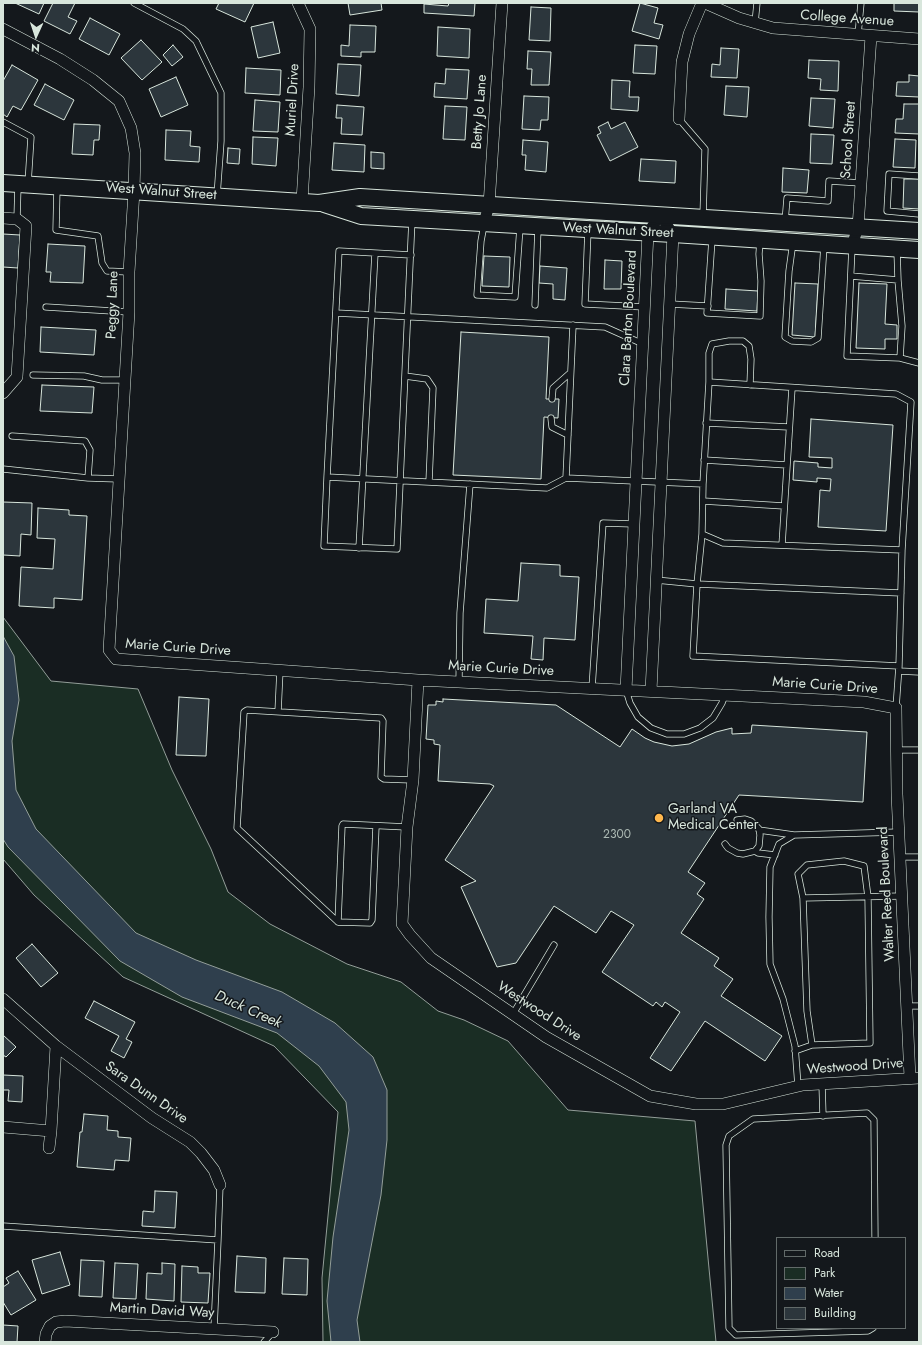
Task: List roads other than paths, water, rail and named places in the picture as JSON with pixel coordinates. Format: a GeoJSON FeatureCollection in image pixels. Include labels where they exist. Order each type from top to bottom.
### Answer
{"type":"FeatureCollection","features":[{"type":"Feature","properties":{"kind":"main road","name":"West Walnut Street"},"geometry":{"type":"LineString","coordinates":[[16,184],[302,201],[319,203],[361,216],[712,236],[919,250]]}},
{"type":"Feature","properties":{"kind":"main road","name":"West Walnut Street"},"geometry":{"type":"LineString","coordinates":[[319,203],[360,197],[919,231]]}},
{"type":"Feature","properties":{"kind":"street","name":"Muriel Drive"},"geometry":{"type":"LineString","coordinates":[[298,3],[310,29],[309,87],[302,201]]}},
{"type":"Feature","properties":{"kind":"street","name":"Betty Jo Lane"},"geometry":{"type":"LineString","coordinates":[[484,223],[489,205],[502,3]]}},
{"type":"Feature","properties":{"kind":"street","name":"College Avenue"},"geometry":{"type":"LineString","coordinates":[[703,3],[739,18],[773,28],[919,39]]}},
{"type":"Feature","properties":{"kind":"street"},"geometry":{"type":"LineString","coordinates":[[679,119],[682,62],[689,34],[703,3]]}},
{"type":"Feature","properties":{"kind":"street","name":"Peggy Lane"},"geometry":{"type":"LineString","coordinates":[[3,29],[60,59],[93,80],[119,101],[131,128],[135,153],[134,191],[109,650]]}},
{"type":"Feature","properties":{"kind":"street","name":"School Street"},"geometry":{"type":"LineString","coordinates":[[852,246],[858,227],[871,36]]}},
{"type":"Feature","properties":{"kind":"street"},"geometry":{"type":"LineString","coordinates":[[651,691],[673,234],[660,215]]}},
{"type":"Feature","properties":{"kind":"street","name":"Clara Barton Boulevard"},"geometry":{"type":"LineString","coordinates":[[626,690],[648,233],[660,215]]}},
{"type":"Feature","properties":{"kind":"street"},"geometry":{"type":"LineString","coordinates":[[3,218],[17,219],[26,226],[17,377],[3,392]]}},
{"type":"Feature","properties":{"kind":"street","name":"Marie Curie Drive"},"geometry":{"type":"LineString","coordinates":[[109,650],[116,659],[418,680],[864,702],[896,708]]}},
{"type":"Feature","properties":{"kind":"street","name":"Westwood Drive"},"geometry":{"type":"LineString","coordinates":[[418,680],[413,780],[407,827],[402,924],[410,936],[431,958],[546,1037],[650,1096],[696,1104],[723,1104],[798,1086],[914,1078]]}},
{"type":"Feature","properties":{"kind":"street","name":"Walter Reed Boulevard"},"geometry":{"type":"LineString","coordinates":[[896,708],[899,832],[907,1006],[914,1078]]}},
{"type":"Feature","properties":{"kind":"street","name":"Sara Dunn Drive"},"geometry":{"type":"LineString","coordinates":[[3,999],[56,1046],[152,1118],[190,1142],[214,1170],[220,1185]]}},
{"type":"Feature","properties":{"kind":"street"},"geometry":{"type":"LineString","coordinates":[[49,1148],[56,1046]]}},
{"type":"Feature","properties":{"kind":"street"},"geometry":{"type":"LineString","coordinates":[[3,1127],[51,1131]]}},
{"type":"Feature","properties":{"kind":"street","name":"Martin David Way"},"geometry":{"type":"LineString","coordinates":[[45,1342],[46,1334],[50,1326],[56,1322],[65,1321],[273,1332]]}},
{"type":"Feature","properties":{"kind":"lane"},"geometry":{"type":"LineString","coordinates":[[134,3],[183,29],[196,41],[221,93],[221,141],[217,196]]}},
{"type":"Feature","properties":{"kind":"lane"},"geometry":{"type":"LineString","coordinates":[[755,23],[757,3]]}},
{"type":"Feature","properties":{"kind":"lane"},"geometry":{"type":"LineString","coordinates":[[858,35],[861,3]]}},
{"type":"Feature","properties":{"kind":"lane"},"geometry":{"type":"LineString","coordinates":[[679,119],[705,149],[703,218]]}},
{"type":"Feature","properties":{"kind":"lane"},"geometry":{"type":"LineString","coordinates":[[3,122],[31,137],[16,184],[17,219]]}},
{"type":"Feature","properties":{"kind":"lane"},"geometry":{"type":"LineString","coordinates":[[919,176],[889,174],[887,211],[919,214]]}},
{"type":"Feature","properties":{"kind":"lane"},"geometry":{"type":"LineString","coordinates":[[785,222],[787,198],[828,201],[829,181],[861,183]]}},
{"type":"Feature","properties":{"kind":"lane"},"geometry":{"type":"LineString","coordinates":[[57,186],[56,230],[98,236],[102,263],[107,271],[129,272]]}},
{"type":"Feature","properties":{"kind":"lane"},"geometry":{"type":"LineString","coordinates":[[411,255],[339,251],[324,546],[396,549],[411,255],[412,219]]}},
{"type":"Feature","properties":{"kind":"lane"},"geometry":{"type":"LineString","coordinates":[[484,223],[481,241],[477,295],[515,297],[520,225]]}},
{"type":"Feature","properties":{"kind":"lane"},"geometry":{"type":"LineString","coordinates":[[535,305],[538,226]]}},
{"type":"Feature","properties":{"kind":"lane"},"geometry":{"type":"LineString","coordinates":[[588,229],[585,304],[644,307]]}},
{"type":"Feature","properties":{"kind":"lane"},"geometry":{"type":"LineString","coordinates":[[712,236],[707,313],[760,316],[760,240]]}},
{"type":"Feature","properties":{"kind":"lane"},"geometry":{"type":"LineString","coordinates":[[793,242],[789,271],[785,337],[792,341],[811,342],[818,338],[824,244]]}},
{"type":"Feature","properties":{"kind":"lane"},"geometry":{"type":"LineString","coordinates":[[852,246],[847,356],[900,358],[919,362]]}},
{"type":"Feature","properties":{"kind":"lane"},"geometry":{"type":"LineString","coordinates":[[897,248],[902,326],[900,358]]}},
{"type":"Feature","properties":{"kind":"lane"},"geometry":{"type":"LineString","coordinates":[[359,548],[376,253]]}},
{"type":"Feature","properties":{"kind":"lane"},"geometry":{"type":"LineString","coordinates":[[851,276],[898,280]]}},
{"type":"Feature","properties":{"kind":"lane"},"geometry":{"type":"LineString","coordinates":[[670,304],[708,306]]}},
{"type":"Feature","properties":{"kind":"lane"},"geometry":{"type":"LineString","coordinates":[[46,307],[128,312]]}},
{"type":"Feature","properties":{"kind":"lane"},"geometry":{"type":"LineString","coordinates":[[336,313],[605,327],[643,344]]}},
{"type":"Feature","properties":{"kind":"lane"},"geometry":{"type":"LineString","coordinates":[[566,478],[573,325]]}},
{"type":"Feature","properties":{"kind":"lane"},"geometry":{"type":"LineString","coordinates":[[750,385],[751,359],[749,346],[743,342],[729,341],[712,344],[709,353],[709,382],[702,484],[702,534],[697,584],[693,656],[899,668],[919,672]]}},
{"type":"Feature","properties":{"kind":"lane"},"geometry":{"type":"LineString","coordinates":[[552,399],[553,388],[570,373]]}},
{"type":"Feature","properties":{"kind":"lane"},"geometry":{"type":"LineString","coordinates":[[33,375],[84,376],[102,380],[124,380]]}},
{"type":"Feature","properties":{"kind":"lane"},"geometry":{"type":"LineString","coordinates":[[405,376],[427,379],[433,388],[429,482]]}},
{"type":"Feature","properties":{"kind":"lane"},"geometry":{"type":"LineString","coordinates":[[709,382],[896,394],[911,402],[902,550],[899,668],[896,708]]}},
{"type":"Feature","properties":{"kind":"lane"},"geometry":{"type":"LineString","coordinates":[[782,545],[792,388]]}},
{"type":"Feature","properties":{"kind":"lane"},"geometry":{"type":"LineString","coordinates":[[551,418],[552,427],[568,435]]}},
{"type":"Feature","properties":{"kind":"lane"},"geometry":{"type":"LineString","coordinates":[[706,423],[789,427]]}},
{"type":"Feature","properties":{"kind":"lane"},"geometry":{"type":"LineString","coordinates":[[12,436],[85,441],[90,450],[88,478]]}},
{"type":"Feature","properties":{"kind":"lane"},"geometry":{"type":"LineString","coordinates":[[704,460],[787,465]]}},
{"type":"Feature","properties":{"kind":"lane"},"geometry":{"type":"LineString","coordinates":[[3,469],[88,478],[119,479]]}},
{"type":"Feature","properties":{"kind":"lane"},"geometry":{"type":"LineString","coordinates":[[327,477],[548,488],[566,478],[702,484]]}},
{"type":"Feature","properties":{"kind":"lane"},"geometry":{"type":"LineString","coordinates":[[459,682],[460,613],[470,484]]}},
{"type":"Feature","properties":{"kind":"lane"},"geometry":{"type":"LineString","coordinates":[[702,501],[784,506]]}},
{"type":"Feature","properties":{"kind":"lane"},"geometry":{"type":"LineString","coordinates":[[592,688],[603,523],[634,524]]}},
{"type":"Feature","properties":{"kind":"lane"},"geometry":{"type":"LineString","coordinates":[[702,534],[723,543],[902,550]]}},
{"type":"Feature","properties":{"kind":"lane"},"geometry":{"type":"LineString","coordinates":[[656,580],[697,584],[901,593]]}},
{"type":"Feature","properties":{"kind":"lane"},"geometry":{"type":"LineString","coordinates":[[278,712],[280,670]]}},
{"type":"Feature","properties":{"kind":"lane"},"geometry":{"type":"LineString","coordinates":[[626,690],[630,703],[638,717],[651,728],[667,734],[684,734],[700,728],[713,718],[725,695]]}},
{"type":"Feature","properties":{"kind":"lane"},"geometry":{"type":"LineString","coordinates":[[376,826],[372,920],[370,923],[338,922],[237,828],[244,712],[247,710],[381,718],[383,721],[381,777],[384,779],[413,780]]}},
{"type":"Feature","properties":{"kind":"lane"},"geometry":{"type":"LineString","coordinates":[[896,750],[919,750]]}},
{"type":"Feature","properties":{"kind":"lane"},"geometry":{"type":"LineString","coordinates":[[736,820],[745,819],[751,821],[759,830],[759,846],[755,851]]}},
{"type":"Feature","properties":{"kind":"lane"},"geometry":{"type":"LineString","coordinates":[[338,922],[342,826],[344,824],[407,827]]}},
{"type":"Feature","properties":{"kind":"lane"},"geometry":{"type":"LineString","coordinates":[[759,830],[794,835],[899,832]]}},
{"type":"Feature","properties":{"kind":"lane"},"geometry":{"type":"LineString","coordinates":[[794,835],[779,844],[770,867],[769,917],[770,964],[783,999],[795,1051],[798,1086]]}},
{"type":"Feature","properties":{"kind":"lane"},"geometry":{"type":"LineString","coordinates":[[725,844],[728,848],[737,853],[743,854],[755,851],[758,853],[774,855]]}},
{"type":"Feature","properties":{"kind":"lane"},"geometry":{"type":"LineString","coordinates":[[900,857],[919,857]]}},
{"type":"Feature","properties":{"kind":"lane"},"geometry":{"type":"LineString","coordinates":[[795,1051],[812,1045],[870,1043],[868,897],[864,866],[844,861],[807,865],[798,874],[802,898],[807,1011],[812,1045]]}},
{"type":"Feature","properties":{"kind":"lane"},"geometry":{"type":"LineString","coordinates":[[802,898],[902,896]]}},
{"type":"Feature","properties":{"kind":"lane"},"geometry":{"type":"LineString","coordinates":[[512,1014],[554,945]]}},
{"type":"Feature","properties":{"kind":"lane"},"geometry":{"type":"LineString","coordinates":[[907,1006],[919,1006]]}},
{"type":"Feature","properties":{"kind":"lane"},"geometry":{"type":"LineString","coordinates":[[822,1084],[823,1116]]}},
{"type":"Feature","properties":{"kind":"lane"},"geometry":{"type":"LineString","coordinates":[[870,1329],[736,1335],[729,1328],[726,1145],[729,1136],[753,1119],[868,1114],[874,1120],[875,1237]]}},
{"type":"Feature","properties":{"kind":"lane","name":"Sara Dunn Drive"},"geometry":{"type":"LineString","coordinates":[[214,1329],[220,1185]]}},
{"type":"Feature","properties":{"kind":"lane"},"geometry":{"type":"LineString","coordinates":[[3,1226],[218,1240]]}},
{"type":"Feature","properties":{"kind":"lane"},"geometry":{"type":"LineString","coordinates":[[264,1342],[273,1332]]}},
{"type":"Feature","properties":{"kind":"water","name":"Duck Creek"},"geometry":{"type":"Polygon","coordinates":[[[3,636],[14,656],[19,700],[12,741],[16,790],[36,829],[136,933],[196,960],[282,992],[335,1023],[373,1057],[387,1090],[387,1140],[381,1195],[357,1320],[360,1342],[331,1342],[327,1301],[333,1237],[349,1130],[346,1102],[319,1066],[277,1033],[182,997],[120,961],[8,847],[3,839],[3,636]]]}},
{"type":"Feature","properties":{"kind":"place","name":"Garland VA Medical Center"},"geometry":{"type":"Point","coordinates":[659,818]}}]}
